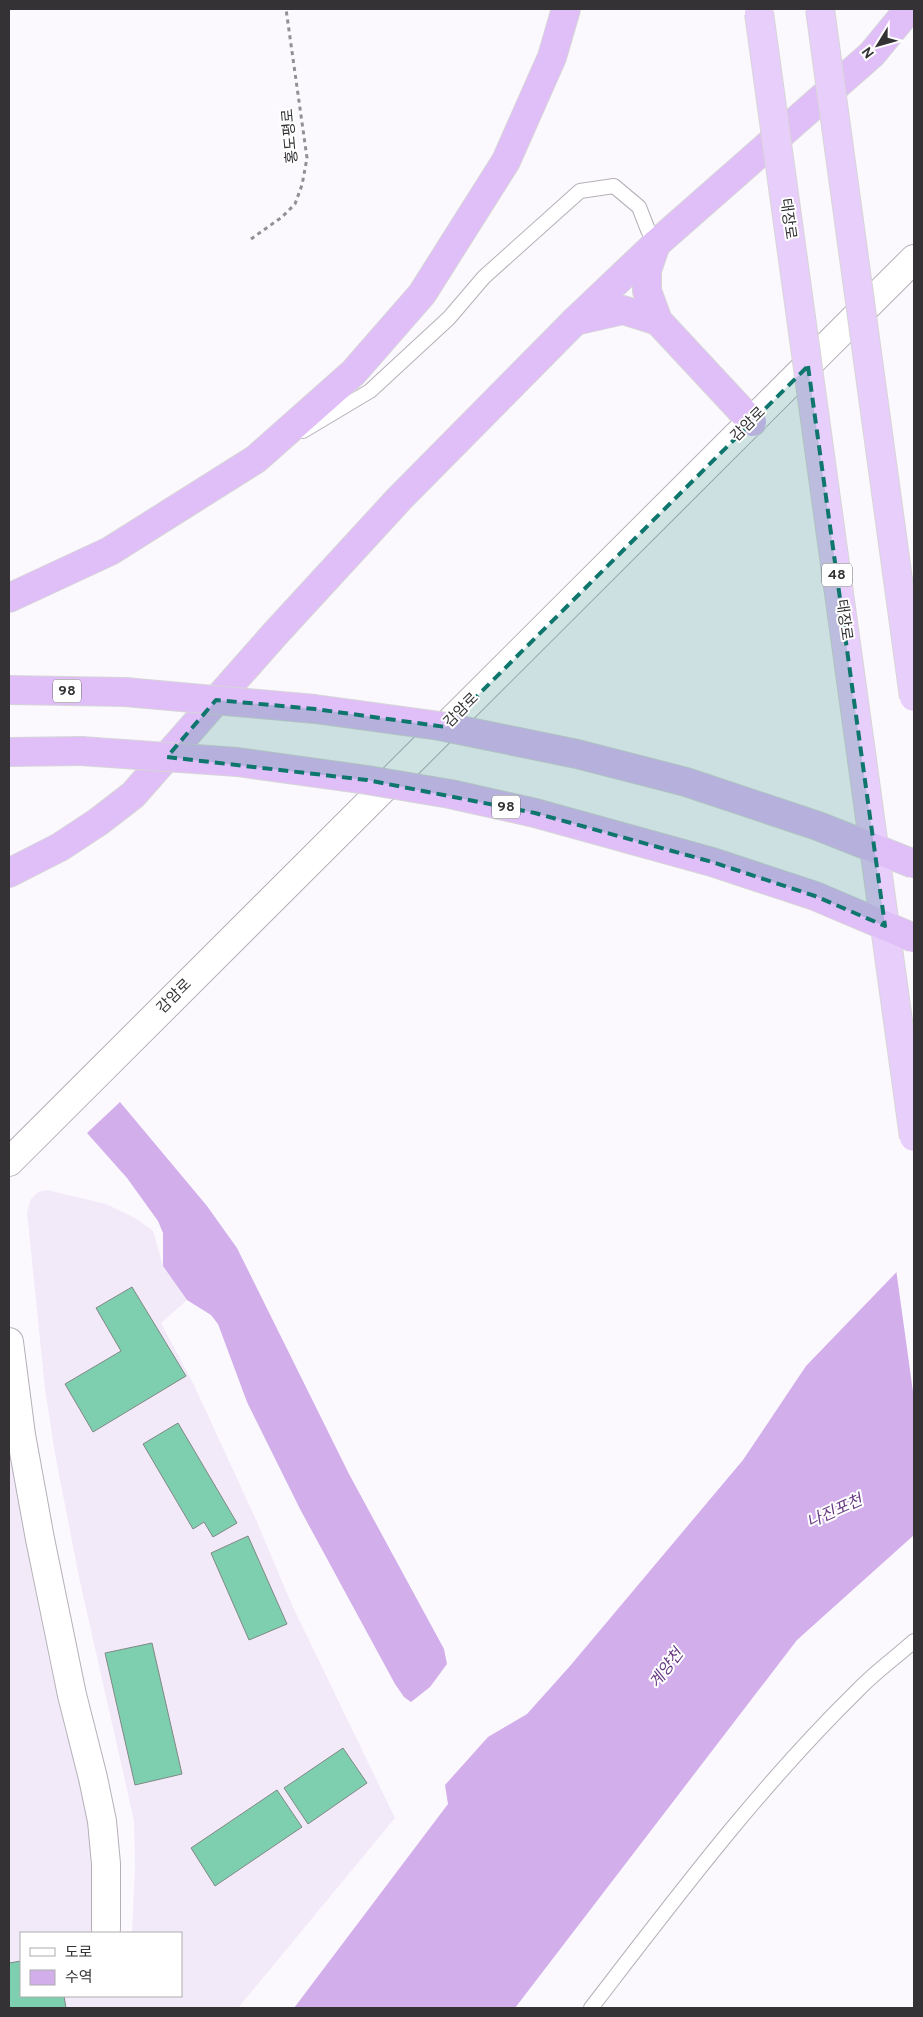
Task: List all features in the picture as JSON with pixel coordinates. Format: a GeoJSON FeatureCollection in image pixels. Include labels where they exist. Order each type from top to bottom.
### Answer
{"type":"FeatureCollection","features":[{"type":"Feature","properties":{"kind":"highway"},"geometry":{"type":"LineString","coordinates":[[9,598],[110,551],[238,471],[256,459],[353,373],[422,294],[506,161],[552,57],[566,9]]}},
{"type":"Feature","properties":{"kind":"highway"},"geometry":{"type":"LineString","coordinates":[[9,873],[60,847],[98,822],[133,795],[281,627],[399,499],[574,321],[656,244],[872,54],[909,9]]}},
{"type":"Feature","properties":{"kind":"highway"},"geometry":{"type":"LineString","coordinates":[[656,244],[647,270],[647,291],[658,321],[752,422]]}},
{"type":"Feature","properties":{"kind":"highway"},"geometry":{"type":"LineString","coordinates":[[574,321],[623,310],[658,321]]}},
{"type":"Feature","properties":{"kind":"highway","name":"98"},"geometry":{"type":"LineString","coordinates":[[9,690],[125,692],[334,711],[440,726],[577,754],[686,782],[818,826],[914,864]]}},
{"type":"Feature","properties":{"kind":"highway","name":"98"},"geometry":{"type":"LineString","coordinates":[[9,752],[81,751],[237,762],[367,780],[450,794],[535,813],[712,862],[815,896],[914,938]]}},
{"type":"Feature","properties":{"kind":"main road"},"geometry":{"type":"LineString","coordinates":[[820,9],[914,697]]}},
{"type":"Feature","properties":{"kind":"main road","name":"태장로"},"geometry":{"type":"LineString","coordinates":[[759,13],[914,1138]]}},
{"type":"Feature","properties":{"kind":"street","name":"감암로"},"geometry":{"type":"LineString","coordinates":[[9,1162],[914,259]]}},
{"type":"Feature","properties":{"kind":"street"},"geometry":{"type":"LineString","coordinates":[[9,1342],[22,1435],[40,1539],[72,1695],[94,1778],[102,1821],[106,1864],[106,1929]]}},
{"type":"Feature","properties":{"kind":"lane"},"geometry":{"type":"LineString","coordinates":[[238,471],[370,391],[449,318],[484,277],[580,192],[614,186],[639,207],[656,244]]}},
{"type":"Feature","properties":{"kind":"lane"},"geometry":{"type":"LineString","coordinates":[[590,2008],[680,1892],[788,1763],[858,1690],[914,1641]]}},
{"type":"Feature","properties":{"kind":"path","name":"홍도평로"},"geometry":{"type":"LineString","coordinates":[[251,238],[282,217],[296,204],[302,186],[307,158],[286,9]]}},
{"type":"Feature","properties":{"kind":"highlighted area"},"geometry":{"type":"Polygon","coordinates":[[[808,366],[885,926],[815,896],[712,862],[535,813],[367,780],[167,757],[216,700],[315,709],[446,727],[808,366]]]}},
{"type":"Feature","properties":{"kind":"shaded area"},"geometry":{"type":"Polygon","coordinates":[[[47,1190],[106,1204],[137,1219],[153,1231],[163,1266],[187,1300],[161,1323],[194,1385],[257,1522],[292,1605],[395,1818],[238,2008],[9,2008],[9,1443],[50,1664],[65,1729],[82,1789],[89,1825],[93,1870],[93,1932],[20,1932],[20,1997],[182,1997],[182,1932],[132,1932],[135,1867],[134,1821],[79,1577],[55,1454],[45,1389],[27,1212],[31,1199],[38,1192],[47,1190]]]}},
{"type":"Feature","properties":{"kind":"water"},"geometry":{"type":"Polygon","coordinates":[[[120,1102],[207,1206],[237,1248],[349,1474],[444,1649],[447,1664],[430,1687],[411,1702],[404,1697],[395,1684],[300,1509],[247,1402],[218,1324],[211,1315],[187,1300],[163,1266],[163,1233],[158,1221],[127,1178],[87,1133],[120,1102]]]}},
{"type":"Feature","properties":{"kind":"water"},"geometry":{"type":"Polygon","coordinates":[[[914,1254],[914,1535],[797,1640],[515,2008],[294,2008],[448,1804],[445,1785],[488,1737],[527,1714],[570,1666],[743,1460],[806,1366],[914,1254]]]}},
{"type":"Feature","properties":{"kind":"pier"},"geometry":{"type":"Polygon","coordinates":[[[914,1251],[914,1399],[896,1269],[914,1251]]]}},
{"type":"Feature","properties":{"kind":"building"},"geometry":{"type":"Polygon","coordinates":[[[132,1287],[186,1376],[93,1432],[65,1384],[121,1351],[96,1308],[132,1287]]]}},
{"type":"Feature","properties":{"kind":"building"},"geometry":{"type":"Polygon","coordinates":[[[178,1423],[237,1523],[213,1537],[204,1522],[193,1529],[143,1444],[178,1423]]]}},
{"type":"Feature","properties":{"kind":"building"},"geometry":{"type":"Polygon","coordinates":[[[248,1536],[287,1624],[249,1640],[211,1553],[248,1536]]]}},
{"type":"Feature","properties":{"kind":"building"},"geometry":{"type":"Polygon","coordinates":[[[152,1643],[182,1774],[135,1785],[105,1653],[152,1643]]]}},
{"type":"Feature","properties":{"kind":"building"},"geometry":{"type":"Polygon","coordinates":[[[343,1748],[367,1783],[308,1824],[284,1788],[343,1748]]]}},
{"type":"Feature","properties":{"kind":"building"},"geometry":{"type":"Polygon","coordinates":[[[277,1790],[302,1827],[215,1886],[191,1848],[277,1790]]]}},
{"type":"Feature","properties":{"kind":"building"},"geometry":{"type":"Polygon","coordinates":[[[20,1961],[20,1997],[64,1997],[66,2008],[9,2008],[9,1963],[20,1961]]]}},
{"type":"Feature","properties":{"kind":"water label","name":"나진포천"},"geometry":{"type":"Point","coordinates":[835,1512]}},
{"type":"Feature","properties":{"kind":"water label","name":"계양천"},"geometry":{"type":"Point","coordinates":[667,1669]}}]}
